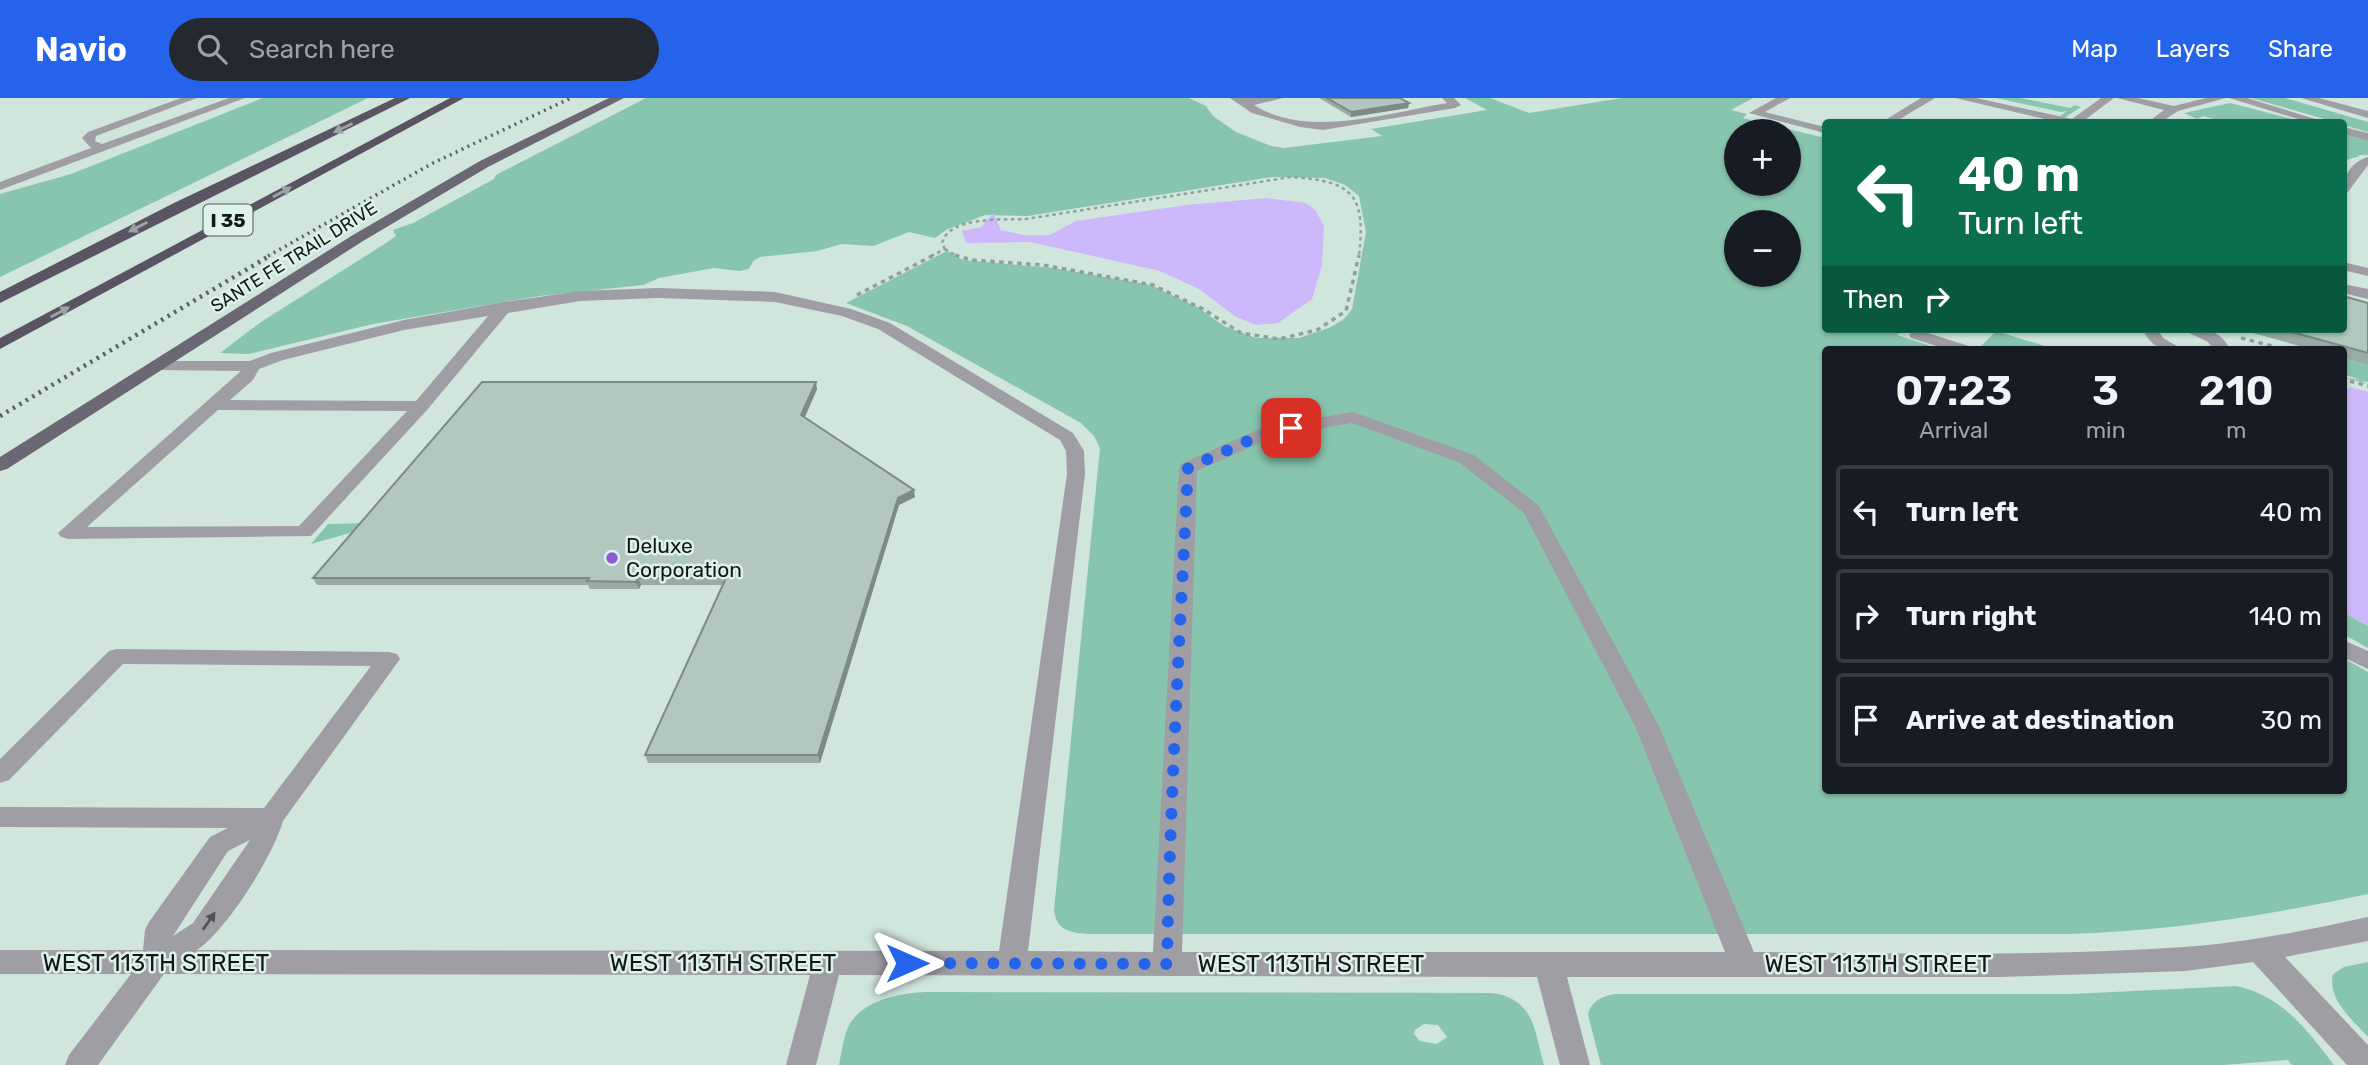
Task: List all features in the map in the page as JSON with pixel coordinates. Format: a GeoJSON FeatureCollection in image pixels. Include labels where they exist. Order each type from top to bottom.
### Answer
{"type":"FeatureCollection","features":[{"type":"Feature","properties":{"kind":"highway","name":"I 35"},"geometry":{"type":"LineString","coordinates":[[0,298],[179,206],[404,98]]}},
{"type":"Feature","properties":{"kind":"highway","name":"I 35"},"geometry":{"type":"LineString","coordinates":[[0,344],[458,98]]}},
{"type":"Feature","properties":{"kind":"main road","name":"SANTE FE TRAIL DRIVE"},"geometry":{"type":"LineString","coordinates":[[0,466],[358,238],[451,183],[555,127],[618,98]]}},
{"type":"Feature","properties":{"kind":"street"},"geometry":{"type":"LineString","coordinates":[[101,149],[90,143],[88,138],[191,98]]}},
{"type":"Feature","properties":{"kind":"street"},"geometry":{"type":"LineString","coordinates":[[0,186],[239,98]]}},
{"type":"Feature","properties":{"kind":"street"},"geometry":{"type":"LineString","coordinates":[[1240,101],[1277,98]]}},
{"type":"Feature","properties":{"kind":"street"},"geometry":{"type":"LineString","coordinates":[[1240,101],[1256,111],[1300,124],[1323,127],[1455,106],[1448,98]]}},
{"type":"Feature","properties":{"kind":"street"},"geometry":{"type":"LineString","coordinates":[[1784,98],[1755,113],[1822,129]]}},
{"type":"Feature","properties":{"kind":"street"},"geometry":{"type":"LineString","coordinates":[[1893,119],[1929,98]]}},
{"type":"Feature","properties":{"kind":"street"},"geometry":{"type":"LineString","coordinates":[[1961,98],[2060,119]]}},
{"type":"Feature","properties":{"kind":"street"},"geometry":{"type":"LineString","coordinates":[[2078,119],[2108,98]]}},
{"type":"Feature","properties":{"kind":"street"},"geometry":{"type":"LineString","coordinates":[[2123,98],[2174,110]]}},
{"type":"Feature","properties":{"kind":"street"},"geometry":{"type":"LineString","coordinates":[[2159,119],[2174,110],[2220,98]]}},
{"type":"Feature","properties":{"kind":"street"},"geometry":{"type":"LineString","coordinates":[[2235,98],[2308,119]]}},
{"type":"Feature","properties":{"kind":"street"},"geometry":{"type":"LineString","coordinates":[[2307,98],[2368,116]]}},
{"type":"Feature","properties":{"kind":"street"},"geometry":{"type":"LineString","coordinates":[[2347,131],[2368,137]]}},
{"type":"Feature","properties":{"kind":"street"},"geometry":{"type":"LineString","coordinates":[[2350,186],[2363,165]]}},
{"type":"Feature","properties":{"kind":"street"},"geometry":{"type":"LineString","coordinates":[[2347,267],[2368,272]]}},
{"type":"Feature","properties":{"kind":"street"},"geometry":{"type":"LineString","coordinates":[[2347,289],[2368,294]]}},
{"type":"Feature","properties":{"kind":"street"},"geometry":{"type":"LineString","coordinates":[[159,365],[252,366],[277,356],[363,334],[504,307],[593,295],[658,293],[775,297],[836,309],[884,326],[1067,437],[1075,451],[1076,474],[1012,963]]}},
{"type":"Feature","properties":{"kind":"street"},"geometry":{"type":"LineString","coordinates":[[252,366],[247,376],[68,533],[304,532],[421,406],[504,307]]}},
{"type":"Feature","properties":{"kind":"street"},"geometry":{"type":"LineString","coordinates":[[1919,333],[1917,335],[1953,346]]}},
{"type":"Feature","properties":{"kind":"street"},"geometry":{"type":"LineString","coordinates":[[2152,333],[2164,346]]}},
{"type":"Feature","properties":{"kind":"street"},"geometry":{"type":"LineString","coordinates":[[2197,333],[2218,344]]}},
{"type":"Feature","properties":{"kind":"street"},"geometry":{"type":"LineString","coordinates":[[215,405],[421,406]]}},
{"type":"Feature","properties":{"kind":"street"},"geometry":{"type":"LineString","coordinates":[[1167,964],[1170,813],[1177,724],[1188,468],[1270,431],[1353,417],[1467,459],[1532,510],[1647,726],[1744,964]]}},
{"type":"Feature","properties":{"kind":"street"},"geometry":{"type":"LineString","coordinates":[[2347,649],[2368,661]]}},
{"type":"Feature","properties":{"kind":"street"},"geometry":{"type":"LineString","coordinates":[[0,774],[117,656],[389,659],[271,818],[264,841],[203,931],[156,963],[80,1065]]}},
{"type":"Feature","properties":{"kind":"street"},"geometry":{"type":"LineString","coordinates":[[0,817],[271,818]]}},
{"type":"Feature","properties":{"kind":"street"},"geometry":{"type":"LineString","coordinates":[[156,963],[159,930],[219,844],[271,818]]}},
{"type":"Feature","properties":{"kind":"street","name":"WEST 113TH STREET"},"geometry":{"type":"LineString","coordinates":[[0,962],[1549,965],[2116,963],[2186,959],[2368,929]]}},
{"type":"Feature","properties":{"kind":"street"},"geometry":{"type":"LineString","coordinates":[[2259,949],[2367,1065]]}},
{"type":"Feature","properties":{"kind":"street"},"geometry":{"type":"LineString","coordinates":[[802,1065],[828,962]]}},
{"type":"Feature","properties":{"kind":"street"},"geometry":{"type":"LineString","coordinates":[[1549,965],[1575,1065]]}},
{"type":"Feature","properties":{"kind":"path"},"geometry":{"type":"LineString","coordinates":[[1274,178],[1323,179],[1347,189],[1354,196],[1362,226],[1358,263],[1346,311],[1317,330],[1299,337],[1279,339],[1241,332],[1203,309],[1153,285],[1043,265],[971,260],[960,258],[945,249],[942,243],[944,235],[950,229],[982,220],[1026,219],[1274,178]]}},
{"type":"Feature","properties":{"kind":"path"},"geometry":{"type":"LineString","coordinates":[[855,296],[945,249]]}},
{"type":"Feature","properties":{"kind":"path"},"geometry":{"type":"LineString","coordinates":[[2218,344],[2238,337],[2272,346]]}},
{"type":"Feature","properties":{"kind":"path"},"geometry":{"type":"LineString","coordinates":[[2347,380],[2368,386]]}},
{"type":"Feature","properties":{"kind":"green space"},"geometry":{"type":"Polygon","coordinates":[[[263,98],[368,98],[0,277],[0,194],[71,174],[263,98]]]}},
{"type":"Feature","properties":{"kind":"green space"},"geometry":{"type":"Polygon","coordinates":[[[646,98],[1189,98],[1206,106],[1213,116],[1236,132],[1271,146],[1284,148],[1382,136],[1371,129],[1487,110],[1465,98],[1490,98],[1529,113],[1622,98],[1753,98],[1731,110],[1747,114],[1743,118],[1747,119],[1724,119],[1724,196],[1801,196],[1801,132],[1822,137],[1822,333],[1899,333],[1897,335],[1931,346],[1822,346],[1822,794],[2347,794],[2347,660],[2368,672],[2368,894],[2220,921],[2070,934],[1071,932],[1061,927],[1054,910],[1100,448],[1094,436],[1081,423],[907,326],[846,303],[947,251],[963,260],[1053,268],[1151,285],[1199,308],[1224,326],[1256,338],[1299,338],[1331,327],[1344,319],[1352,309],[1366,232],[1359,196],[1345,185],[1325,178],[1272,177],[1028,216],[985,215],[946,230],[935,238],[909,232],[873,246],[842,244],[817,251],[760,257],[753,261],[749,269],[739,271],[714,268],[659,278],[643,285],[540,296],[373,324],[249,354],[220,353],[261,322],[396,236],[393,230],[413,223],[494,179],[496,175],[646,98]]]}},
{"type":"Feature","properties":{"kind":"green space"},"geometry":{"type":"Polygon","coordinates":[[[1996,98],[2021,98],[2070,108],[2075,105],[2081,107],[2064,118],[2060,116],[2067,111],[1996,98]]]}},
{"type":"Feature","properties":{"kind":"green space"},"geometry":{"type":"Polygon","coordinates":[[[2251,98],[2285,98],[2368,122],[2368,132],[2347,126],[2347,119],[2324,119],[2251,98]]]}},
{"type":"Feature","properties":{"kind":"green space"},"geometry":{"type":"Polygon","coordinates":[[[2230,103],[2292,119],[2214,119],[2203,116],[2197,119],[2184,113],[2230,103]]]}},
{"type":"Feature","properties":{"kind":"green space"},"geometry":{"type":"Polygon","coordinates":[[[2347,135],[2368,141],[2368,155],[2358,155],[2360,156],[2347,160],[2347,135]]]}},
{"type":"Feature","properties":{"kind":"green space"},"geometry":{"type":"Polygon","coordinates":[[[1994,333],[2003,333],[2045,346],[1981,346],[1994,333]]]}},
{"type":"Feature","properties":{"kind":"green space"},"geometry":{"type":"Polygon","coordinates":[[[2347,359],[2368,365],[2368,382],[2361,381],[2368,384],[2347,378],[2361,380],[2347,375],[2347,359]]]}},
{"type":"Feature","properties":{"kind":"green space"},"geometry":{"type":"Polygon","coordinates":[[[370,523],[357,531],[311,544],[328,524],[370,523]]]}},
{"type":"Feature","properties":{"kind":"green space"},"geometry":{"type":"Polygon","coordinates":[[[2347,614],[2368,626],[2368,648],[2347,636],[2347,614]]]}},
{"type":"Feature","properties":{"kind":"green space"},"geometry":{"type":"Polygon","coordinates":[[[2368,962],[2368,1037],[2342,1009],[2332,983],[2333,974],[2344,967],[2368,962]]]}},
{"type":"Feature","properties":{"kind":"green space"},"geometry":{"type":"Polygon","coordinates":[[[2236,986],[2253,991],[2280,1006],[2303,1027],[2334,1065],[2292,1065],[2288,1060],[2223,1065],[1601,1065],[1588,1015],[1591,1006],[1598,1000],[1616,994],[2071,994],[2236,986]]]}},
{"type":"Feature","properties":{"kind":"green space"},"geometry":{"type":"Polygon","coordinates":[[[915,993],[1493,993],[1517,1002],[1525,1010],[1535,1029],[1544,1065],[839,1065],[846,1032],[859,1013],[891,997],[915,993]],[[1424,1024],[1415,1030],[1414,1034],[1420,1041],[1437,1044],[1447,1037],[1438,1025],[1424,1024]]]}},
{"type":"Feature","properties":{"kind":"shaded area"},"geometry":{"type":"Polygon","coordinates":[[[1266,198],[1306,203],[1316,211],[1324,226],[1322,265],[1312,299],[1278,323],[1256,325],[1236,317],[1199,289],[1160,271],[1030,242],[966,243],[962,231],[981,227],[993,213],[1001,230],[1023,235],[1050,235],[1076,221],[1187,205],[1266,198]]]}},
{"type":"Feature","properties":{"kind":"shaded area"},"geometry":{"type":"Polygon","coordinates":[[[2350,387],[2368,392],[2368,626],[2347,614],[2347,390],[2350,387]]]}},
{"type":"Feature","properties":{"kind":"building"},"geometry":{"type":"Polygon","coordinates":[[[1327,98],[1400,98],[1409,103],[1351,112],[1327,98]]]}},
{"type":"Feature","properties":{"kind":"building"},"geometry":{"type":"Polygon","coordinates":[[[2347,297],[2368,303],[2368,353],[2296,333],[2347,333],[2347,297]]]}},
{"type":"Feature","properties":{"kind":"building","name":"Deluxe Corporation"},"geometry":{"type":"Polygon","coordinates":[[[482,382],[816,382],[801,415],[914,490],[898,498],[818,755],[645,755],[726,578],[638,578],[636,582],[587,581],[589,578],[313,578],[482,382]]]}},
{"type":"Feature","properties":{"kind":"railway"},"geometry":{"type":"LineString","coordinates":[[268,256],[433,163],[571,98]]}},
{"type":"Feature","properties":{"kind":"railway"},"geometry":{"type":"LineString","coordinates":[[0,416],[271,255]]}},
{"type":"Feature","properties":{"kind":"place","name":"Deluxe Corporation"},"geometry":{"type":"Point","coordinates":[612,558]}},
{"type":"Feature","properties":{"kind":"route"},"geometry":{"type":"LineString","coordinates":[[907,963],[1167,964],[1170,813],[1177,724],[1188,468],[1270,431],[1291,428]]}}]}
